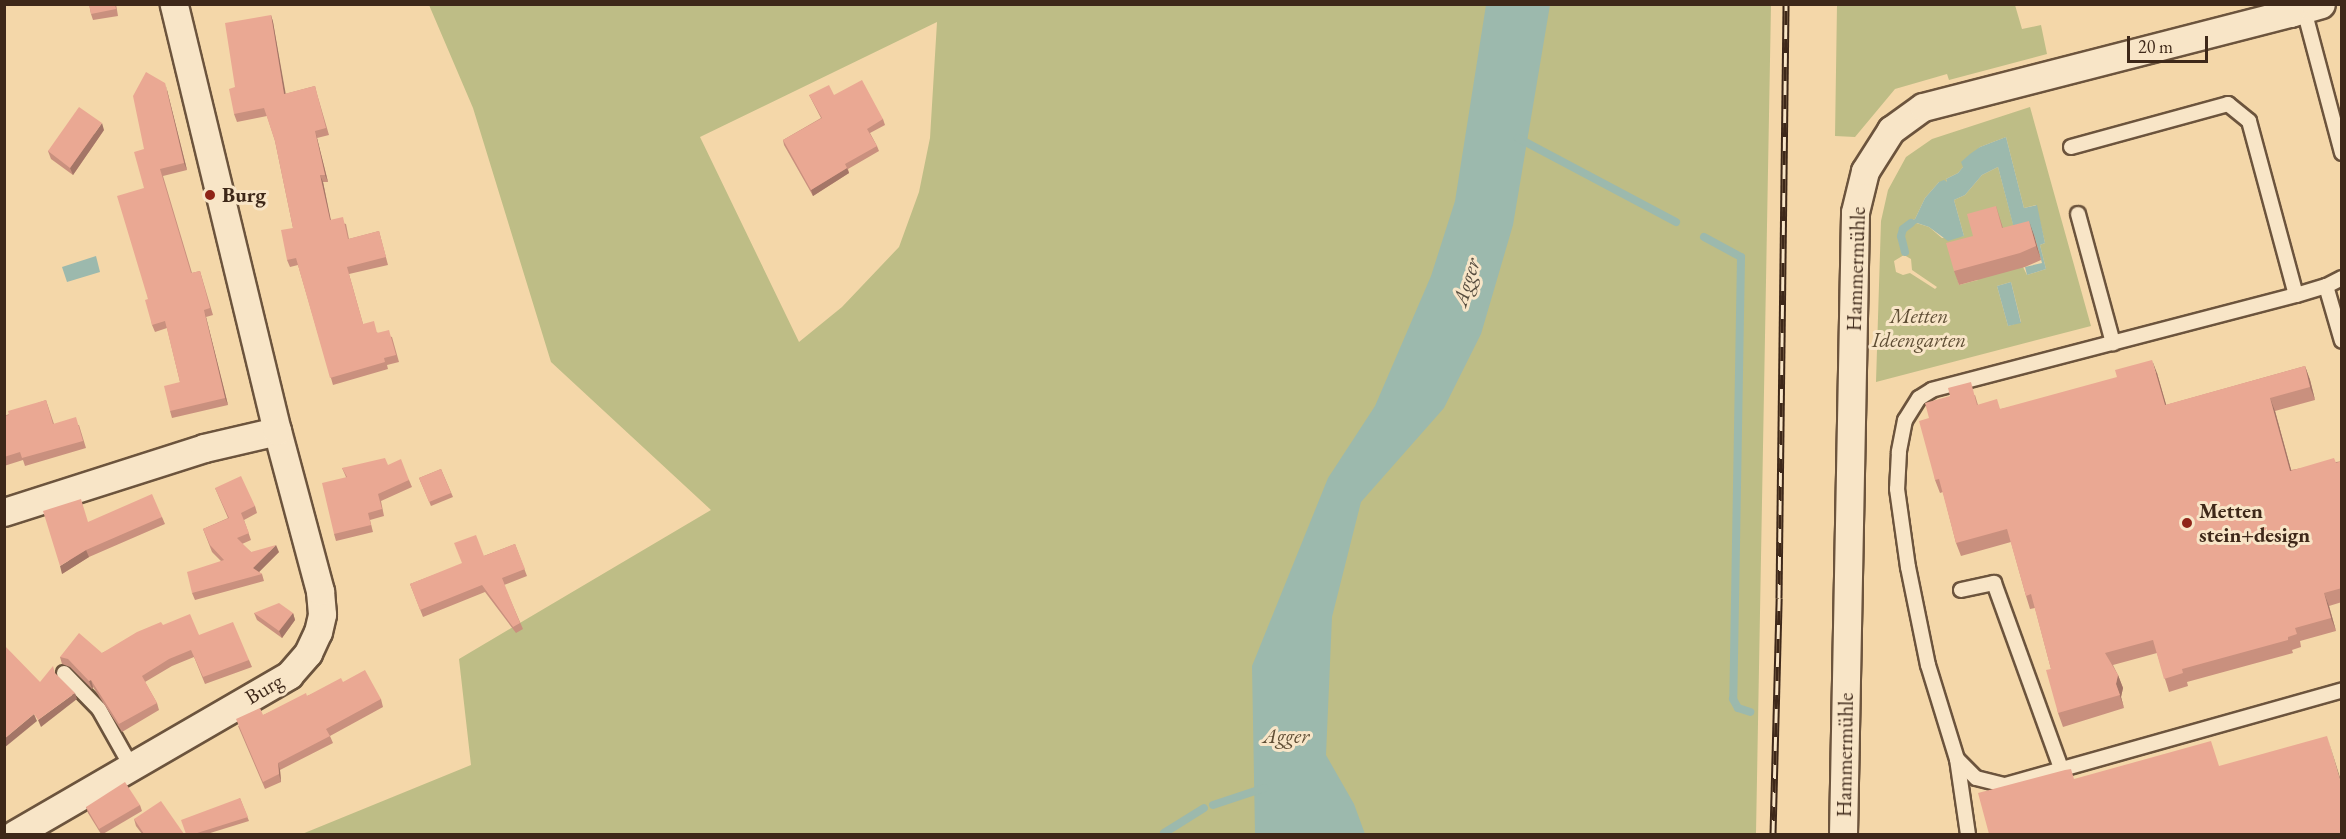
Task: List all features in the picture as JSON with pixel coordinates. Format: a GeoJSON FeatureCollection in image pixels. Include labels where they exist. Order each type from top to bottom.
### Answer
{"type":"FeatureCollection","features":[{"type":"Feature","properties":{"kind":"street","name":"Burg"},"geometry":{"type":"LineString","coordinates":[[15,834],[289,675],[308,653],[318,632],[322,614],[320,591],[277,430],[174,4]]}},
{"type":"Feature","properties":{"kind":"street","name":"Hammermühle"},"geometry":{"type":"LineString","coordinates":[[1843,834],[1855,212],[1865,171],[1891,130],[1923,106],[2300,8]]}},
{"type":"Feature","properties":{"kind":"street"},"geometry":{"type":"LineString","coordinates":[[4,512],[204,448],[277,430]]}},
{"type":"Feature","properties":{"kind":"lane"},"geometry":{"type":"LineString","coordinates":[[2300,8],[2342,153]]}},
{"type":"Feature","properties":{"kind":"lane"},"geometry":{"type":"LineString","coordinates":[[2071,147],[2228,104],[2249,121],[2296,295]]}},
{"type":"Feature","properties":{"kind":"lane"},"geometry":{"type":"LineString","coordinates":[[2078,214],[2114,343]]}},
{"type":"Feature","properties":{"kind":"lane"},"geometry":{"type":"LineString","coordinates":[[1968,834],[1957,759],[1928,665],[1908,567],[1898,489],[1899,452],[1905,420],[1919,398],[1932,390],[2296,295],[2326,286],[2342,278]]}},
{"type":"Feature","properties":{"kind":"lane"},"geometry":{"type":"LineString","coordinates":[[2326,286],[2342,341]]}},
{"type":"Feature","properties":{"kind":"lane"},"geometry":{"type":"LineString","coordinates":[[1961,590],[1994,583],[2062,771]]}},
{"type":"Feature","properties":{"kind":"lane"},"geometry":{"type":"LineString","coordinates":[[64,673],[99,709],[131,766]]}},
{"type":"Feature","properties":{"kind":"lane"},"geometry":{"type":"LineString","coordinates":[[1957,759],[1976,777],[2005,785],[2062,771],[2342,690]]}},
{"type":"Feature","properties":{"kind":"green space","name":"Agger"},"geometry":{"type":"Polygon","coordinates":[[[429,5],[1771,5],[1756,834],[1263,834],[1255,799],[1255,834],[302,834],[471,765],[459,659],[711,510],[551,362],[473,108],[429,5]],[[937,22],[700,137],[799,342],[842,307],[899,247],[919,192],[930,138],[937,22]]]}},
{"type":"Feature","properties":{"kind":"green space"},"geometry":{"type":"Polygon","coordinates":[[[1837,5],[2015,5],[2022,29],[2041,25],[2047,54],[1949,80],[1947,74],[1895,89],[1855,137],[1835,136],[1837,5]]]}},
{"type":"Feature","properties":{"kind":"green space","name":"Metten Ideengarten"},"geometry":{"type":"Polygon","coordinates":[[[2030,107],[2091,326],[1876,382],[1881,221],[1888,190],[1906,157],[1932,139],[2030,107]],[[2006,137],[1980,147],[1958,173],[1946,179],[1947,182],[1939,182],[1925,198],[1915,219],[1910,221],[1929,227],[1942,238],[1964,236],[1954,200],[1965,195],[1982,175],[1998,167],[2017,239],[1951,257],[1959,285],[1978,280],[1977,275],[2021,263],[2027,275],[2046,269],[2040,245],[2045,243],[2036,205],[2024,208],[2006,137]],[[1904,255],[1894,261],[1896,272],[1903,275],[1910,273],[1935,289],[1937,287],[1912,270],[1911,259],[1904,255]],[[2011,282],[1997,286],[2008,326],[2021,322],[2011,282]]]}},
{"type":"Feature","properties":{"kind":"water","name":"Agger"},"geometry":{"type":"Polygon","coordinates":[[[1486,5],[1550,5],[1513,225],[1481,334],[1444,408],[1361,502],[1332,617],[1326,755],[1354,804],[1365,834],[1255,834],[1252,666],[1328,478],[1375,406],[1431,276],[1455,201],[1486,5]]]}},
{"type":"Feature","properties":{"kind":"water"},"geometry":{"type":"Polygon","coordinates":[[[2006,137],[2024,208],[2037,205],[2045,243],[2040,245],[2046,269],[2027,275],[2025,267],[2042,263],[2034,235],[2017,240],[1998,167],[1982,175],[1965,195],[1954,200],[1964,236],[1948,241],[1929,227],[1917,223],[1912,226],[1909,221],[1915,219],[1925,198],[1939,182],[1944,180],[1947,182],[1946,179],[1958,173],[1963,167],[1961,162],[1970,154],[1980,147],[2006,137]]]}},
{"type":"Feature","properties":{"kind":"water"},"geometry":{"type":"Polygon","coordinates":[[[96,256],[100,272],[67,282],[62,267],[96,256]]]}},
{"type":"Feature","properties":{"kind":"water"},"geometry":{"type":"Polygon","coordinates":[[[2011,282],[2021,323],[2008,326],[1997,286],[2011,282]]]}},
{"type":"Feature","properties":{"kind":"building"},"geometry":{"type":"Polygon","coordinates":[[[89,4],[115,4],[116,9],[91,14],[89,4]]]}},
{"type":"Feature","properties":{"kind":"building"},"geometry":{"type":"Polygon","coordinates":[[[271,15],[284,94],[315,86],[326,128],[315,131],[325,175],[320,175],[330,220],[343,217],[348,239],[379,231],[386,257],[347,267],[363,324],[374,321],[377,333],[389,330],[396,355],[384,358],[385,362],[330,378],[296,258],[287,260],[281,230],[293,228],[275,141],[264,108],[234,114],[229,89],[235,87],[225,23],[271,15]]]}},
{"type":"Feature","properties":{"kind":"building"},"geometry":{"type":"Polygon","coordinates":[[[146,72],[165,83],[184,163],[160,169],[191,273],[200,271],[210,308],[204,310],[225,398],[170,411],[164,386],[180,382],[165,321],[152,325],[145,300],[148,299],[117,196],[144,188],[134,152],[144,149],[133,96],[146,72]]]}},
{"type":"Feature","properties":{"kind":"building"},"geometry":{"type":"Polygon","coordinates":[[[862,80],[883,119],[867,129],[877,146],[845,164],[847,168],[811,190],[783,140],[822,118],[809,95],[829,85],[834,95],[862,80]]]}},
{"type":"Feature","properties":{"kind":"building"},"geometry":{"type":"Polygon","coordinates":[[[79,107],[102,123],[70,168],[48,151],[79,107]]]}},
{"type":"Feature","properties":{"kind":"building"},"geometry":{"type":"Polygon","coordinates":[[[1996,206],[2002,228],[2029,221],[2036,246],[2020,253],[1954,271],[1946,243],[1973,236],[1967,214],[1996,206]]]}},
{"type":"Feature","properties":{"kind":"building","name":"Metten stein+design"},"geometry":{"type":"Polygon","coordinates":[[[2152,360],[2165,405],[2305,366],[2310,387],[2270,398],[2290,471],[2334,458],[2336,463],[2342,461],[2342,588],[2324,593],[2331,618],[2295,628],[2297,634],[2288,637],[2288,640],[2182,669],[2183,673],[2164,679],[2153,640],[2105,653],[2118,675],[2116,684],[2120,695],[2058,713],[2046,670],[2051,669],[2031,594],[2026,596],[2007,529],[1956,543],[1939,479],[1935,480],[1919,421],[1929,418],[1925,403],[1950,396],[1948,388],[1971,382],[1977,405],[1997,399],[2000,409],[2117,377],[2115,370],[2152,360]]]}},
{"type":"Feature","properties":{"kind":"building"},"geometry":{"type":"Polygon","coordinates":[[[46,400],[53,424],[76,417],[83,441],[22,458],[20,452],[4,457],[4,416],[9,415],[8,411],[46,400]]]}},
{"type":"Feature","properties":{"kind":"building"},"geometry":{"type":"Polygon","coordinates":[[[385,458],[388,465],[401,459],[409,480],[378,494],[382,509],[368,513],[371,525],[334,534],[322,483],[347,477],[342,468],[385,458]]]}},
{"type":"Feature","properties":{"kind":"building"},"geometry":{"type":"Polygon","coordinates":[[[441,469],[451,493],[429,502],[419,478],[441,469]]]}},
{"type":"Feature","properties":{"kind":"building"},"geometry":{"type":"Polygon","coordinates":[[[241,476],[255,506],[241,513],[249,533],[237,538],[251,552],[276,545],[253,568],[262,574],[192,593],[187,572],[224,560],[210,545],[203,529],[229,518],[215,488],[241,476]]]}},
{"type":"Feature","properties":{"kind":"building"},"geometry":{"type":"Polygon","coordinates":[[[152,494],[162,517],[86,550],[60,566],[43,511],[81,499],[88,522],[152,494]]]}},
{"type":"Feature","properties":{"kind":"building"},"geometry":{"type":"Polygon","coordinates":[[[476,535],[484,556],[515,544],[525,569],[502,578],[520,623],[513,627],[482,585],[420,610],[410,584],[462,563],[454,543],[476,535]]]}},
{"type":"Feature","properties":{"kind":"building"},"geometry":{"type":"Polygon","coordinates":[[[279,603],[293,613],[279,631],[254,613],[279,603]]]}},
{"type":"Feature","properties":{"kind":"building"},"geometry":{"type":"Polygon","coordinates":[[[190,614],[199,635],[233,622],[249,660],[203,677],[191,650],[169,659],[142,676],[157,703],[119,724],[91,680],[89,681],[68,659],[60,657],[79,633],[102,653],[137,632],[190,614]]]}},
{"type":"Feature","properties":{"kind":"building"},"geometry":{"type":"Polygon","coordinates":[[[4,645],[40,682],[53,666],[55,673],[75,693],[38,720],[34,714],[4,739],[4,645]]]}},
{"type":"Feature","properties":{"kind":"building"},"geometry":{"type":"Polygon","coordinates":[[[365,670],[381,699],[326,729],[330,736],[278,763],[279,774],[263,782],[236,719],[260,708],[263,715],[306,693],[307,696],[341,678],[343,682],[365,670]]]}},
{"type":"Feature","properties":{"kind":"building"},"geometry":{"type":"Polygon","coordinates":[[[2327,736],[2342,787],[2342,834],[1989,834],[1978,793],[2071,769],[2074,779],[2211,741],[2219,766],[2327,736]]]}},
{"type":"Feature","properties":{"kind":"building"},"geometry":{"type":"Polygon","coordinates":[[[125,782],[140,805],[99,829],[86,807],[125,782]]]}},
{"type":"Feature","properties":{"kind":"building"},"geometry":{"type":"Polygon","coordinates":[[[240,798],[248,817],[194,834],[186,834],[181,820],[240,798]]]}},
{"type":"Feature","properties":{"kind":"building"},"geometry":{"type":"Polygon","coordinates":[[[161,801],[184,834],[144,834],[134,819],[161,801]]]}},
{"type":"Feature","properties":{"kind":"waterway"},"geometry":{"type":"LineString","coordinates":[[1518,138],[1676,222]]}},
{"type":"Feature","properties":{"kind":"waterway"},"geometry":{"type":"LineString","coordinates":[[1905,252],[1901,236],[1903,229],[1911,223]]}},
{"type":"Feature","properties":{"kind":"waterway"},"geometry":{"type":"LineString","coordinates":[[1704,237],[1741,257],[1733,699],[1738,708],[1750,712]]}},
{"type":"Feature","properties":{"kind":"waterway"},"geometry":{"type":"LineString","coordinates":[[1213,805],[1264,788]]}},
{"type":"Feature","properties":{"kind":"waterway"},"geometry":{"type":"LineString","coordinates":[[1164,833],[1204,808]]}},
{"type":"Feature","properties":{"kind":"railway"},"geometry":{"type":"LineString","coordinates":[[1773,834],[1779,598],[1786,4]]}},
{"type":"Feature","properties":{"kind":"place","name":"Burg"},"geometry":{"type":"Point","coordinates":[210,195]}},
{"type":"Feature","properties":{"kind":"place","name":"Metten stein+design"},"geometry":{"type":"Point","coordinates":[2187,523]}}]}
